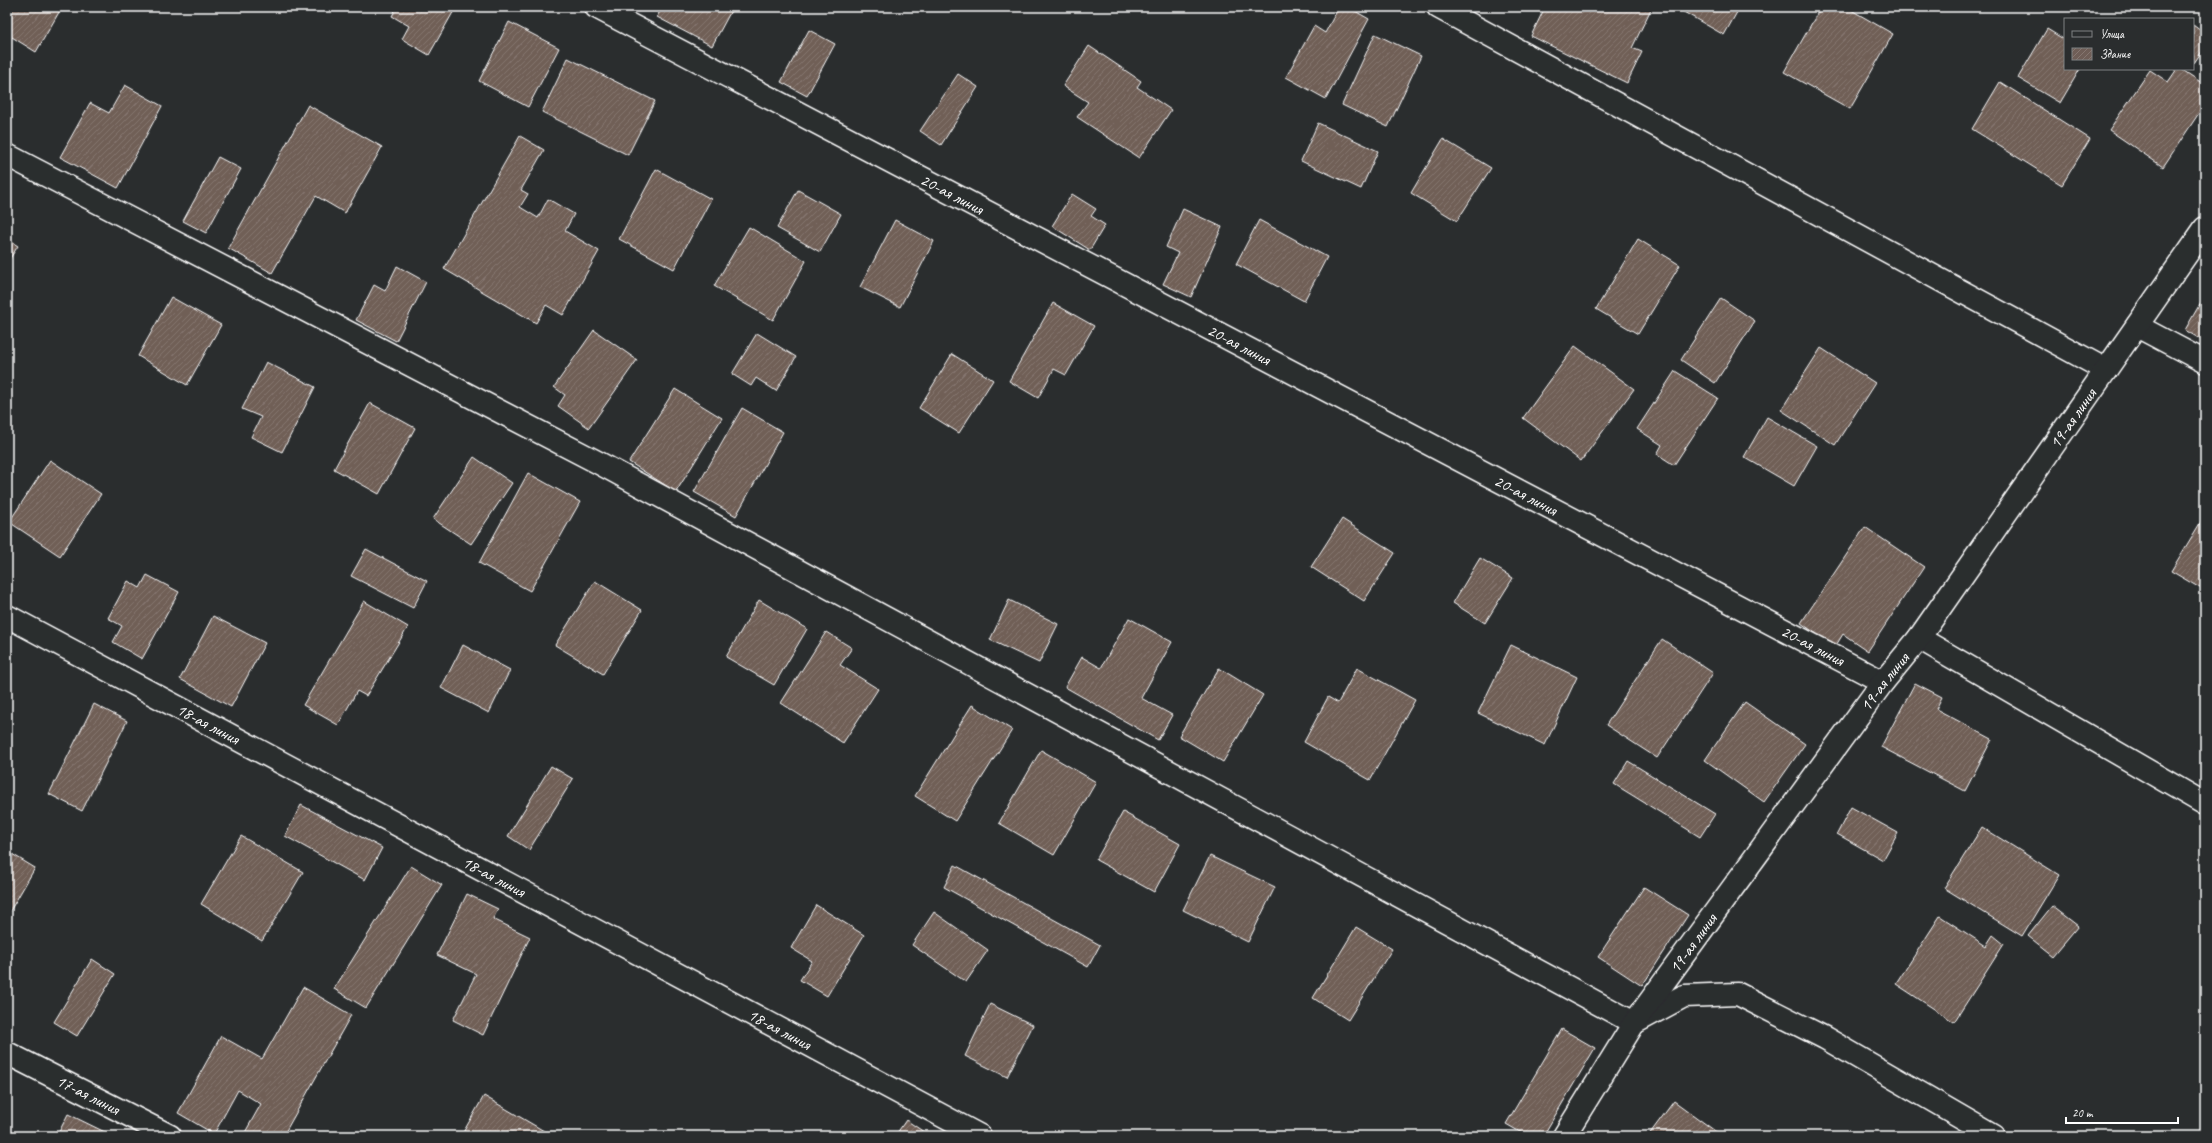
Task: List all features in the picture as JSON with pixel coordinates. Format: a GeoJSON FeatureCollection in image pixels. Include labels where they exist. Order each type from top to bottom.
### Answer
{"type":"FeatureCollection","features":[{"type":"Feature","properties":{"kind":"street","name":"20-ая линия"},"geometry":{"type":"LineString","coordinates":[[596,7],[1883,682]]}},
{"type":"Feature","properties":{"kind":"street"},"geometry":{"type":"LineString","coordinates":[[1438,7],[2106,370]]}},
{"type":"Feature","properties":{"kind":"street"},"geometry":{"type":"LineString","coordinates":[[7,155],[599,463],[1634,1023],[1684,996],[1738,994],[1825,1038],[1994,1136]]}},
{"type":"Feature","properties":{"kind":"street","name":"19-ая линия"},"geometry":{"type":"LineString","coordinates":[[1564,1136],[1634,1023],[1883,682],[1919,638],[2205,228]]}},
{"type":"Feature","properties":{"kind":"street"},"geometry":{"type":"LineString","coordinates":[[2137,326],[2205,362]]}},
{"type":"Feature","properties":{"kind":"street","name":"18-ая линия"},"geometry":{"type":"LineString","coordinates":[[7,616],[980,1136]]}},
{"type":"Feature","properties":{"kind":"street"},"geometry":{"type":"LineString","coordinates":[[1919,638],[2205,804]]}},
{"type":"Feature","properties":{"kind":"street","name":"17-ая линия"},"geometry":{"type":"LineString","coordinates":[[7,1053],[170,1136]]}},
{"type":"Feature","properties":{"kind":"building"},"geometry":{"type":"Polygon","coordinates":[[[7,7],[62,7],[36,52],[7,34],[7,7]]]}},
{"type":"Feature","properties":{"kind":"building"},"geometry":{"type":"Polygon","coordinates":[[[397,7],[456,7],[429,55],[402,39],[409,26],[392,16],[397,7]]]}},
{"type":"Feature","properties":{"kind":"building"},"geometry":{"type":"Polygon","coordinates":[[[662,7],[733,7],[712,46],[657,17],[662,7]]]}},
{"type":"Feature","properties":{"kind":"building"},"geometry":{"type":"Polygon","coordinates":[[[1339,7],[1348,7],[1369,19],[1326,99],[1286,77],[1314,26],[1325,33],[1339,7]]]}},
{"type":"Feature","properties":{"kind":"building"},"geometry":{"type":"Polygon","coordinates":[[[1545,7],[1652,7],[1632,48],[1642,52],[1627,83],[1531,36],[1545,7]]]}},
{"type":"Feature","properties":{"kind":"building"},"geometry":{"type":"Polygon","coordinates":[[[1675,7],[1740,7],[1724,35],[1675,7]]]}},
{"type":"Feature","properties":{"kind":"building"},"geometry":{"type":"Polygon","coordinates":[[[1821,7],[1846,7],[1893,34],[1850,109],[1784,72],[1821,7]]]}},
{"type":"Feature","properties":{"kind":"building"},"geometry":{"type":"Polygon","coordinates":[[[509,22],[559,48],[528,107],[479,81],[509,22]]]}},
{"type":"Feature","properties":{"kind":"building"},"geometry":{"type":"Polygon","coordinates":[[[2194,26],[2205,34],[2205,47],[2194,63],[2194,26]]]}},
{"type":"Feature","properties":{"kind":"building"},"geometry":{"type":"Polygon","coordinates":[[[2047,29],[2064,39],[2064,70],[2079,70],[2060,103],[2018,78],[2047,29]]]}},
{"type":"Feature","properties":{"kind":"building"},"geometry":{"type":"Polygon","coordinates":[[[809,30],[835,44],[807,96],[781,82],[809,30]]]}},
{"type":"Feature","properties":{"kind":"building"},"geometry":{"type":"Polygon","coordinates":[[[1375,34],[1421,56],[1388,127],[1342,105],[1375,34]]]}},
{"type":"Feature","properties":{"kind":"building"},"geometry":{"type":"Polygon","coordinates":[[[1089,46],[1141,81],[1137,87],[1171,110],[1139,158],[1077,117],[1088,102],[1063,86],[1089,46]]]}},
{"type":"Feature","properties":{"kind":"building"},"geometry":{"type":"Polygon","coordinates":[[[568,58],[655,101],[628,155],[542,112],[568,58]]]}},
{"type":"Feature","properties":{"kind":"building"},"geometry":{"type":"Polygon","coordinates":[[[2150,70],[2168,82],[2176,70],[2182,70],[2205,85],[2205,104],[2163,167],[2109,130],[2150,70]]]}},
{"type":"Feature","properties":{"kind":"building"},"geometry":{"type":"Polygon","coordinates":[[[958,74],[978,87],[941,145],[920,131],[958,74]]]}},
{"type":"Feature","properties":{"kind":"building"},"geometry":{"type":"Polygon","coordinates":[[[2000,82],[2090,139],[2062,185],[1972,129],[2000,82]]]}},
{"type":"Feature","properties":{"kind":"building"},"geometry":{"type":"Polygon","coordinates":[[[125,85],[162,106],[118,188],[60,157],[90,103],[109,113],[125,85]]]}},
{"type":"Feature","properties":{"kind":"building"},"geometry":{"type":"Polygon","coordinates":[[[308,105],[382,147],[345,213],[316,196],[272,273],[228,248],[308,105]]]}},
{"type":"Feature","properties":{"kind":"building"},"geometry":{"type":"Polygon","coordinates":[[[1318,123],[1378,151],[1361,189],[1301,161],[1318,123]]]}},
{"type":"Feature","properties":{"kind":"building"},"geometry":{"type":"Polygon","coordinates":[[[520,136],[544,150],[521,190],[528,194],[520,207],[538,218],[548,199],[574,214],[565,231],[599,251],[563,315],[546,305],[536,323],[444,269],[520,136]]]}},
{"type":"Feature","properties":{"kind":"building"},"geometry":{"type":"Polygon","coordinates":[[[1443,139],[1491,168],[1457,221],[1411,193],[1443,139]]]}},
{"type":"Feature","properties":{"kind":"building"},"geometry":{"type":"Polygon","coordinates":[[[218,157],[241,169],[206,233],[183,221],[218,157]]]}},
{"type":"Feature","properties":{"kind":"building"},"geometry":{"type":"Polygon","coordinates":[[[656,169],[711,199],[674,269],[619,239],[656,169]]]}},
{"type":"Feature","properties":{"kind":"building"},"geometry":{"type":"Polygon","coordinates":[[[798,190],[841,214],[820,252],[777,228],[798,190]]]}},
{"type":"Feature","properties":{"kind":"building"},"geometry":{"type":"Polygon","coordinates":[[[1072,194],[1096,209],[1091,216],[1105,225],[1090,250],[1052,226],[1072,194]]]}},
{"type":"Feature","properties":{"kind":"building"},"geometry":{"type":"Polygon","coordinates":[[[1183,209],[1222,227],[1191,297],[1163,284],[1178,253],[1166,247],[1183,209]]]}},
{"type":"Feature","properties":{"kind":"building"},"geometry":{"type":"Polygon","coordinates":[[[895,220],[934,241],[900,307],[860,287],[895,220]]]}},
{"type":"Feature","properties":{"kind":"building"},"geometry":{"type":"Polygon","coordinates":[[[1259,220],[1327,257],[1304,301],[1236,264],[1259,220]]]}},
{"type":"Feature","properties":{"kind":"building"},"geometry":{"type":"Polygon","coordinates":[[[749,227],[806,261],[773,320],[714,286],[749,227]]]}},
{"type":"Feature","properties":{"kind":"building"},"geometry":{"type":"Polygon","coordinates":[[[7,239],[18,246],[7,263],[7,239]]]}},
{"type":"Feature","properties":{"kind":"building"},"geometry":{"type":"Polygon","coordinates":[[[1638,239],[1680,265],[1638,334],[1596,309],[1638,239]]]}},
{"type":"Feature","properties":{"kind":"building"},"geometry":{"type":"Polygon","coordinates":[[[397,266],[426,282],[396,341],[356,320],[374,285],[385,291],[397,266]]]}},
{"type":"Feature","properties":{"kind":"building"},"geometry":{"type":"Polygon","coordinates":[[[2205,295],[2205,342],[2185,330],[2205,295]]]}},
{"type":"Feature","properties":{"kind":"building"},"geometry":{"type":"Polygon","coordinates":[[[171,297],[221,325],[187,385],[138,356],[171,297]]]}},
{"type":"Feature","properties":{"kind":"building"},"geometry":{"type":"Polygon","coordinates":[[[1721,298],[1755,321],[1715,383],[1681,360],[1721,298]]]}},
{"type":"Feature","properties":{"kind":"building"},"geometry":{"type":"Polygon","coordinates":[[[1053,303],[1094,326],[1066,375],[1054,369],[1038,398],[1009,381],[1053,303]]]}},
{"type":"Feature","properties":{"kind":"building"},"geometry":{"type":"Polygon","coordinates":[[[594,330],[637,360],[589,428],[558,406],[565,395],[554,387],[594,330]]]}},
{"type":"Feature","properties":{"kind":"building"},"geometry":{"type":"Polygon","coordinates":[[[757,333],[796,357],[776,391],[756,378],[751,386],[732,374],[757,333]]]}},
{"type":"Feature","properties":{"kind":"building"},"geometry":{"type":"Polygon","coordinates":[[[1575,346],[1634,389],[1581,461],[1523,418],[1575,346]]]}},
{"type":"Feature","properties":{"kind":"building"},"geometry":{"type":"Polygon","coordinates":[[[1821,348],[1875,383],[1835,445],[1781,410],[1821,348]]]}},
{"type":"Feature","properties":{"kind":"building"},"geometry":{"type":"Polygon","coordinates":[[[952,354],[993,380],[959,433],[919,408],[952,354]]]}},
{"type":"Feature","properties":{"kind":"building"},"geometry":{"type":"Polygon","coordinates":[[[266,362],[315,387],[282,452],[251,437],[261,417],[242,409],[266,362]]]}},
{"type":"Feature","properties":{"kind":"building"},"geometry":{"type":"Polygon","coordinates":[[[1675,371],[1718,398],[1674,465],[1657,454],[1662,445],[1637,429],[1675,371]]]}},
{"type":"Feature","properties":{"kind":"building"},"geometry":{"type":"Polygon","coordinates":[[[675,389],[722,418],[676,492],[629,462],[675,389]]]}},
{"type":"Feature","properties":{"kind":"building"},"geometry":{"type":"Polygon","coordinates":[[[370,403],[415,428],[379,494],[334,469],[370,403]]]}},
{"type":"Feature","properties":{"kind":"building"},"geometry":{"type":"Polygon","coordinates":[[[742,408],[783,432],[736,516],[694,492],[742,408]]]}},
{"type":"Feature","properties":{"kind":"building"},"geometry":{"type":"Polygon","coordinates":[[[1767,417],[1817,446],[1794,486],[1744,457],[1767,417]]]}},
{"type":"Feature","properties":{"kind":"building"},"geometry":{"type":"Polygon","coordinates":[[[474,457],[512,483],[471,544],[433,519],[474,457]]]}},
{"type":"Feature","properties":{"kind":"building"},"geometry":{"type":"Polygon","coordinates":[[[50,460],[101,494],[60,556],[9,522],[50,460]]]}},
{"type":"Feature","properties":{"kind":"building"},"geometry":{"type":"Polygon","coordinates":[[[528,473],[580,502],[530,591],[479,563],[528,473]]]}},
{"type":"Feature","properties":{"kind":"building"},"geometry":{"type":"Polygon","coordinates":[[[2205,515],[2205,591],[2171,571],[2205,515]]]}},
{"type":"Feature","properties":{"kind":"building"},"geometry":{"type":"Polygon","coordinates":[[[1342,519],[1395,553],[1364,601],[1311,567],[1342,519]]]}},
{"type":"Feature","properties":{"kind":"building"},"geometry":{"type":"Polygon","coordinates":[[[1865,527],[1924,567],[1868,651],[1843,634],[1835,647],[1801,623],[1865,527]]]}},
{"type":"Feature","properties":{"kind":"building"},"geometry":{"type":"Polygon","coordinates":[[[366,549],[427,581],[413,608],[351,576],[366,549]]]}},
{"type":"Feature","properties":{"kind":"building"},"geometry":{"type":"Polygon","coordinates":[[[1480,558],[1513,578],[1485,623],[1453,603],[1480,558]]]}},
{"type":"Feature","properties":{"kind":"building"},"geometry":{"type":"Polygon","coordinates":[[[147,575],[179,592],[142,659],[113,642],[122,626],[108,618],[128,581],[140,588],[147,575]]]}},
{"type":"Feature","properties":{"kind":"building"},"geometry":{"type":"Polygon","coordinates":[[[595,581],[642,610],[603,674],[555,645],[595,581]]]}},
{"type":"Feature","properties":{"kind":"building"},"geometry":{"type":"Polygon","coordinates":[[[759,600],[807,629],[774,685],[726,657],[759,600]]]}},
{"type":"Feature","properties":{"kind":"building"},"geometry":{"type":"Polygon","coordinates":[[[1009,600],[1058,624],[1039,663],[990,640],[1009,600]]]}},
{"type":"Feature","properties":{"kind":"building"},"geometry":{"type":"Polygon","coordinates":[[[364,601],[408,627],[366,696],[357,691],[338,725],[303,705],[364,601]]]}},
{"type":"Feature","properties":{"kind":"building"},"geometry":{"type":"Polygon","coordinates":[[[213,616],[265,643],[231,707],[180,679],[213,616]]]}},
{"type":"Feature","properties":{"kind":"building"},"geometry":{"type":"Polygon","coordinates":[[[1129,618],[1172,642],[1141,698],[1172,715],[1158,740],[1065,687],[1082,657],[1101,668],[1129,618]]]}},
{"type":"Feature","properties":{"kind":"building"},"geometry":{"type":"Polygon","coordinates":[[[826,632],[852,648],[840,665],[878,689],[843,743],[781,703],[826,632]]]}},
{"type":"Feature","properties":{"kind":"building"},"geometry":{"type":"Polygon","coordinates":[[[1662,639],[1713,673],[1657,758],[1606,725],[1662,639]]]}},
{"type":"Feature","properties":{"kind":"building"},"geometry":{"type":"Polygon","coordinates":[[[463,645],[510,670],[489,713],[441,688],[463,645]]]}},
{"type":"Feature","properties":{"kind":"building"},"geometry":{"type":"Polygon","coordinates":[[[1511,645],[1577,677],[1545,745],[1478,713],[1511,645]]]}},
{"type":"Feature","properties":{"kind":"building"},"geometry":{"type":"Polygon","coordinates":[[[1219,668],[1263,695],[1223,762],[1179,736],[1219,668]]]}},
{"type":"Feature","properties":{"kind":"building"},"geometry":{"type":"Polygon","coordinates":[[[1357,668],[1415,700],[1370,780],[1304,742],[1328,697],[1338,703],[1357,668]]]}},
{"type":"Feature","properties":{"kind":"building"},"geometry":{"type":"Polygon","coordinates":[[[1915,683],[1942,697],[1936,709],[1992,739],[1965,791],[1881,747],[1915,683]]]}},
{"type":"Feature","properties":{"kind":"building"},"geometry":{"type":"Polygon","coordinates":[[[1745,702],[1805,744],[1764,802],[1705,760],[1745,702]]]}},
{"type":"Feature","properties":{"kind":"building"},"geometry":{"type":"Polygon","coordinates":[[[94,704],[127,721],[82,811],[49,794],[94,704]]]}},
{"type":"Feature","properties":{"kind":"building"},"geometry":{"type":"Polygon","coordinates":[[[972,705],[1012,730],[955,821],[915,796],[972,705]]]}},
{"type":"Feature","properties":{"kind":"building"},"geometry":{"type":"Polygon","coordinates":[[[1041,750],[1096,782],[1054,855],[999,823],[1041,750]]]}},
{"type":"Feature","properties":{"kind":"building"},"geometry":{"type":"Polygon","coordinates":[[[2205,757],[2205,767],[2200,764],[2205,757]]]}},
{"type":"Feature","properties":{"kind":"building"},"geometry":{"type":"Polygon","coordinates":[[[1628,761],[1715,814],[1700,837],[1614,784],[1628,761]]]}},
{"type":"Feature","properties":{"kind":"building"},"geometry":{"type":"Polygon","coordinates":[[[551,766],[573,779],[529,850],[508,836],[551,766]]]}},
{"type":"Feature","properties":{"kind":"building"},"geometry":{"type":"Polygon","coordinates":[[[301,805],[382,848],[365,880],[285,836],[301,805]]]}},
{"type":"Feature","properties":{"kind":"building"},"geometry":{"type":"Polygon","coordinates":[[[1851,807],[1898,833],[1883,860],[1837,834],[1851,807]]]}},
{"type":"Feature","properties":{"kind":"building"},"geometry":{"type":"Polygon","coordinates":[[[1123,812],[1180,844],[1154,892],[1096,860],[1123,812]]]}},
{"type":"Feature","properties":{"kind":"building"},"geometry":{"type":"Polygon","coordinates":[[[1982,827],[2059,875],[2022,936],[1944,888],[1982,827]]]}},
{"type":"Feature","properties":{"kind":"building"},"geometry":{"type":"Polygon","coordinates":[[[241,836],[303,872],[262,941],[201,904],[241,836]]]}},
{"type":"Feature","properties":{"kind":"building"},"geometry":{"type":"Polygon","coordinates":[[[7,851],[35,868],[10,911],[7,909],[7,851]]]}},
{"type":"Feature","properties":{"kind":"building"},"geometry":{"type":"Polygon","coordinates":[[[1210,856],[1275,887],[1248,942],[1183,910],[1210,856]]]}},
{"type":"Feature","properties":{"kind":"building"},"geometry":{"type":"Polygon","coordinates":[[[955,865],[1100,945],[1088,967],[944,887],[955,865]]]}},
{"type":"Feature","properties":{"kind":"building"},"geometry":{"type":"Polygon","coordinates":[[[411,866],[442,885],[366,1008],[334,989],[411,866]]]}},
{"type":"Feature","properties":{"kind":"building"},"geometry":{"type":"Polygon","coordinates":[[[1644,887],[1688,915],[1642,986],[1598,957],[1644,887]]]}},
{"type":"Feature","properties":{"kind":"building"},"geometry":{"type":"Polygon","coordinates":[[[467,894],[498,909],[493,919],[530,937],[483,1035],[453,1020],[476,974],[437,955],[467,894]]]}},
{"type":"Feature","properties":{"kind":"building"},"geometry":{"type":"Polygon","coordinates":[[[816,905],[864,935],[827,996],[800,980],[812,961],[791,948],[816,905]]]}},
{"type":"Feature","properties":{"kind":"building"},"geometry":{"type":"Polygon","coordinates":[[[2052,906],[2078,926],[2053,956],[2028,936],[2052,906]]]}},
{"type":"Feature","properties":{"kind":"building"},"geometry":{"type":"Polygon","coordinates":[[[934,912],[988,950],[966,982],[912,945],[934,912]]]}},
{"type":"Feature","properties":{"kind":"building"},"geometry":{"type":"Polygon","coordinates":[[[1940,916],[1986,946],[1993,935],[2004,944],[1954,1022],[1896,984],[1940,916]]]}},
{"type":"Feature","properties":{"kind":"building"},"geometry":{"type":"Polygon","coordinates":[[[1356,927],[1392,949],[1348,1020],[1313,998],[1356,927]]]}},
{"type":"Feature","properties":{"kind":"building"},"geometry":{"type":"Polygon","coordinates":[[[92,959],[115,974],[77,1036],[54,1022],[92,959]]]}},
{"type":"Feature","properties":{"kind":"building"},"geometry":{"type":"Polygon","coordinates":[[[303,987],[351,1015],[283,1136],[243,1136],[261,1104],[238,1090],[214,1134],[178,1113],[221,1036],[262,1059],[303,987]]]}},
{"type":"Feature","properties":{"kind":"building"},"geometry":{"type":"Polygon","coordinates":[[[990,1004],[1033,1025],[1007,1077],[965,1056],[990,1004]]]}},
{"type":"Feature","properties":{"kind":"building"},"geometry":{"type":"Polygon","coordinates":[[[1562,1029],[1595,1048],[1543,1136],[1527,1136],[1506,1124],[1562,1029]]]}},
{"type":"Feature","properties":{"kind":"building"},"geometry":{"type":"Polygon","coordinates":[[[484,1096],[544,1131],[541,1136],[461,1136],[484,1096]]]}},
{"type":"Feature","properties":{"kind":"building"},"geometry":{"type":"Polygon","coordinates":[[[1674,1101],[1722,1136],[1648,1136],[1674,1101]]]}},
{"type":"Feature","properties":{"kind":"building"},"geometry":{"type":"Polygon","coordinates":[[[68,1114],[113,1136],[57,1136],[68,1114]]]}},
{"type":"Feature","properties":{"kind":"building"},"geometry":{"type":"Polygon","coordinates":[[[906,1120],[930,1136],[895,1136],[906,1120]]]}}]}
